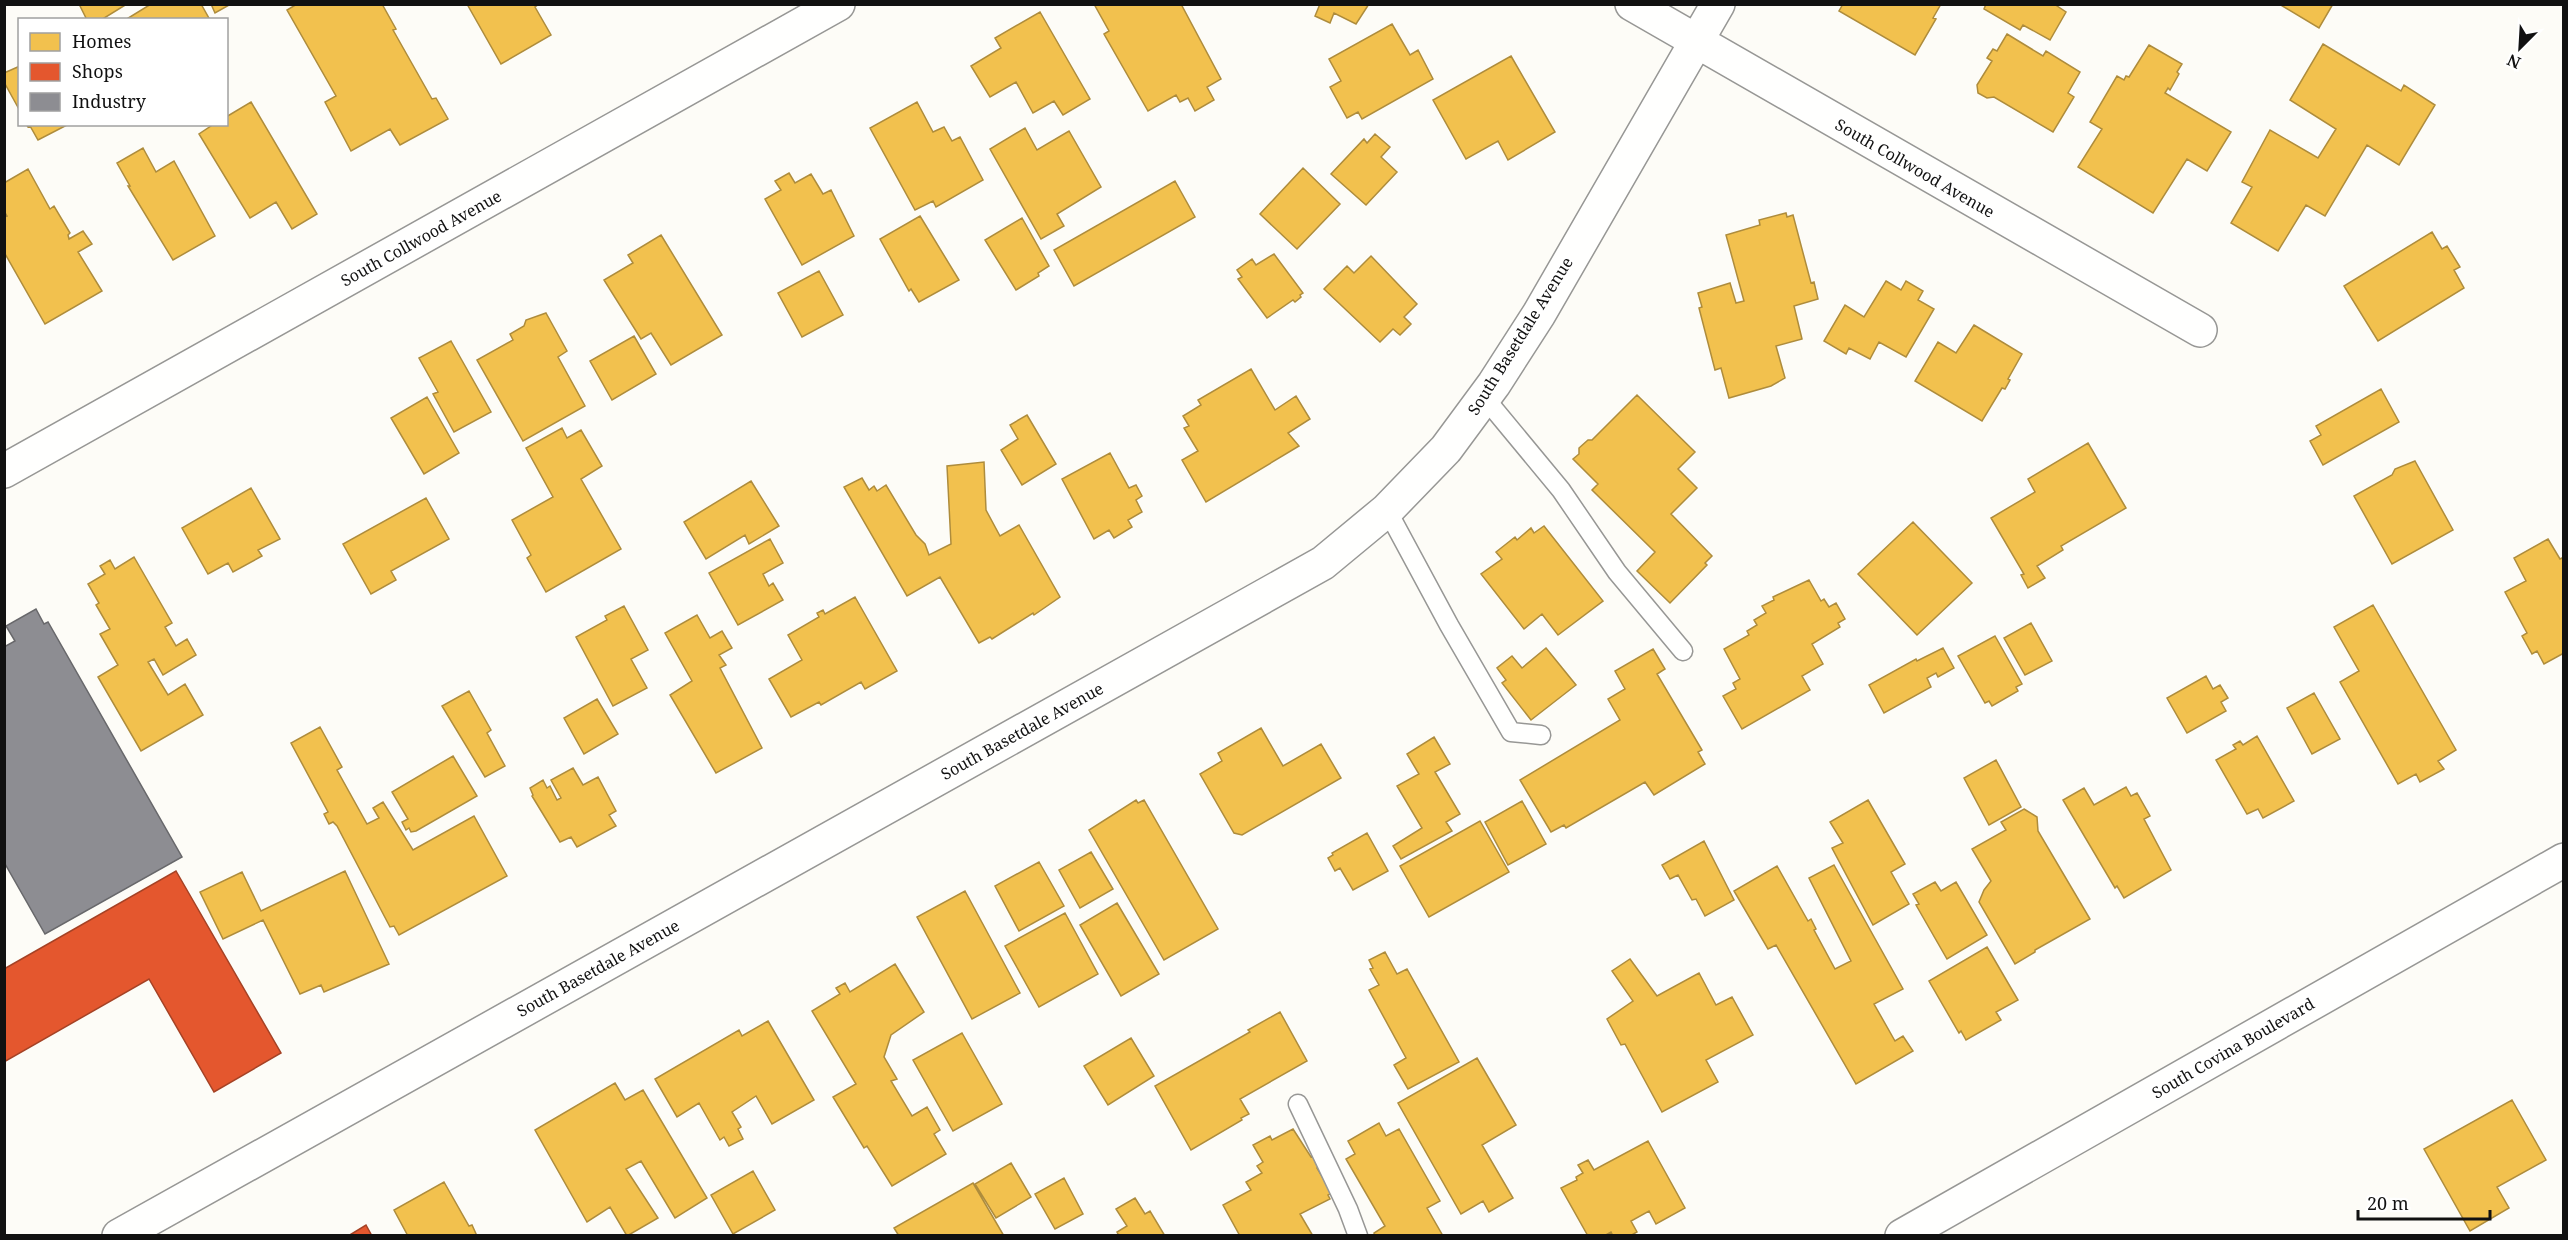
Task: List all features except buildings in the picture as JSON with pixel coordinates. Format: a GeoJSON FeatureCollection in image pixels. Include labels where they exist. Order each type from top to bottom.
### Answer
{"type":"FeatureCollection","features":[{"type":"Feature","properties":{"kind":"street","name":"South Collwood Avenue"},"geometry":{"type":"LineString","coordinates":[[4,471],[837,4]]}},
{"type":"Feature","properties":{"kind":"street","name":"South Collwood Avenue"},"geometry":{"type":"LineString","coordinates":[[1632,4],[2200,330]]}},
{"type":"Feature","properties":{"kind":"street","name":"South Basetdale Avenue"},"geometry":{"type":"LineString","coordinates":[[119,1236],[152,1227],[1323,563],[1387,510],[1446,449],[1484,397],[1539,314],[1718,4]]}},
{"type":"Feature","properties":{"kind":"street","name":"South Covina Boulevard"},"geometry":{"type":"LineString","coordinates":[[1902,1236],[2564,860]]}},
{"type":"Feature","properties":{"kind":"lane"},"geometry":{"type":"LineString","coordinates":[[1484,397],[1561,490],[1617,572],[1683,651]]}},
{"type":"Feature","properties":{"kind":"lane"},"geometry":{"type":"LineString","coordinates":[[1387,510],[1449,625],[1511,732],[1541,735]]}},
{"type":"Feature","properties":{"kind":"lane"},"geometry":{"type":"LineString","coordinates":[[1298,1104],[1348,1209],[1358,1236]]}}]}
